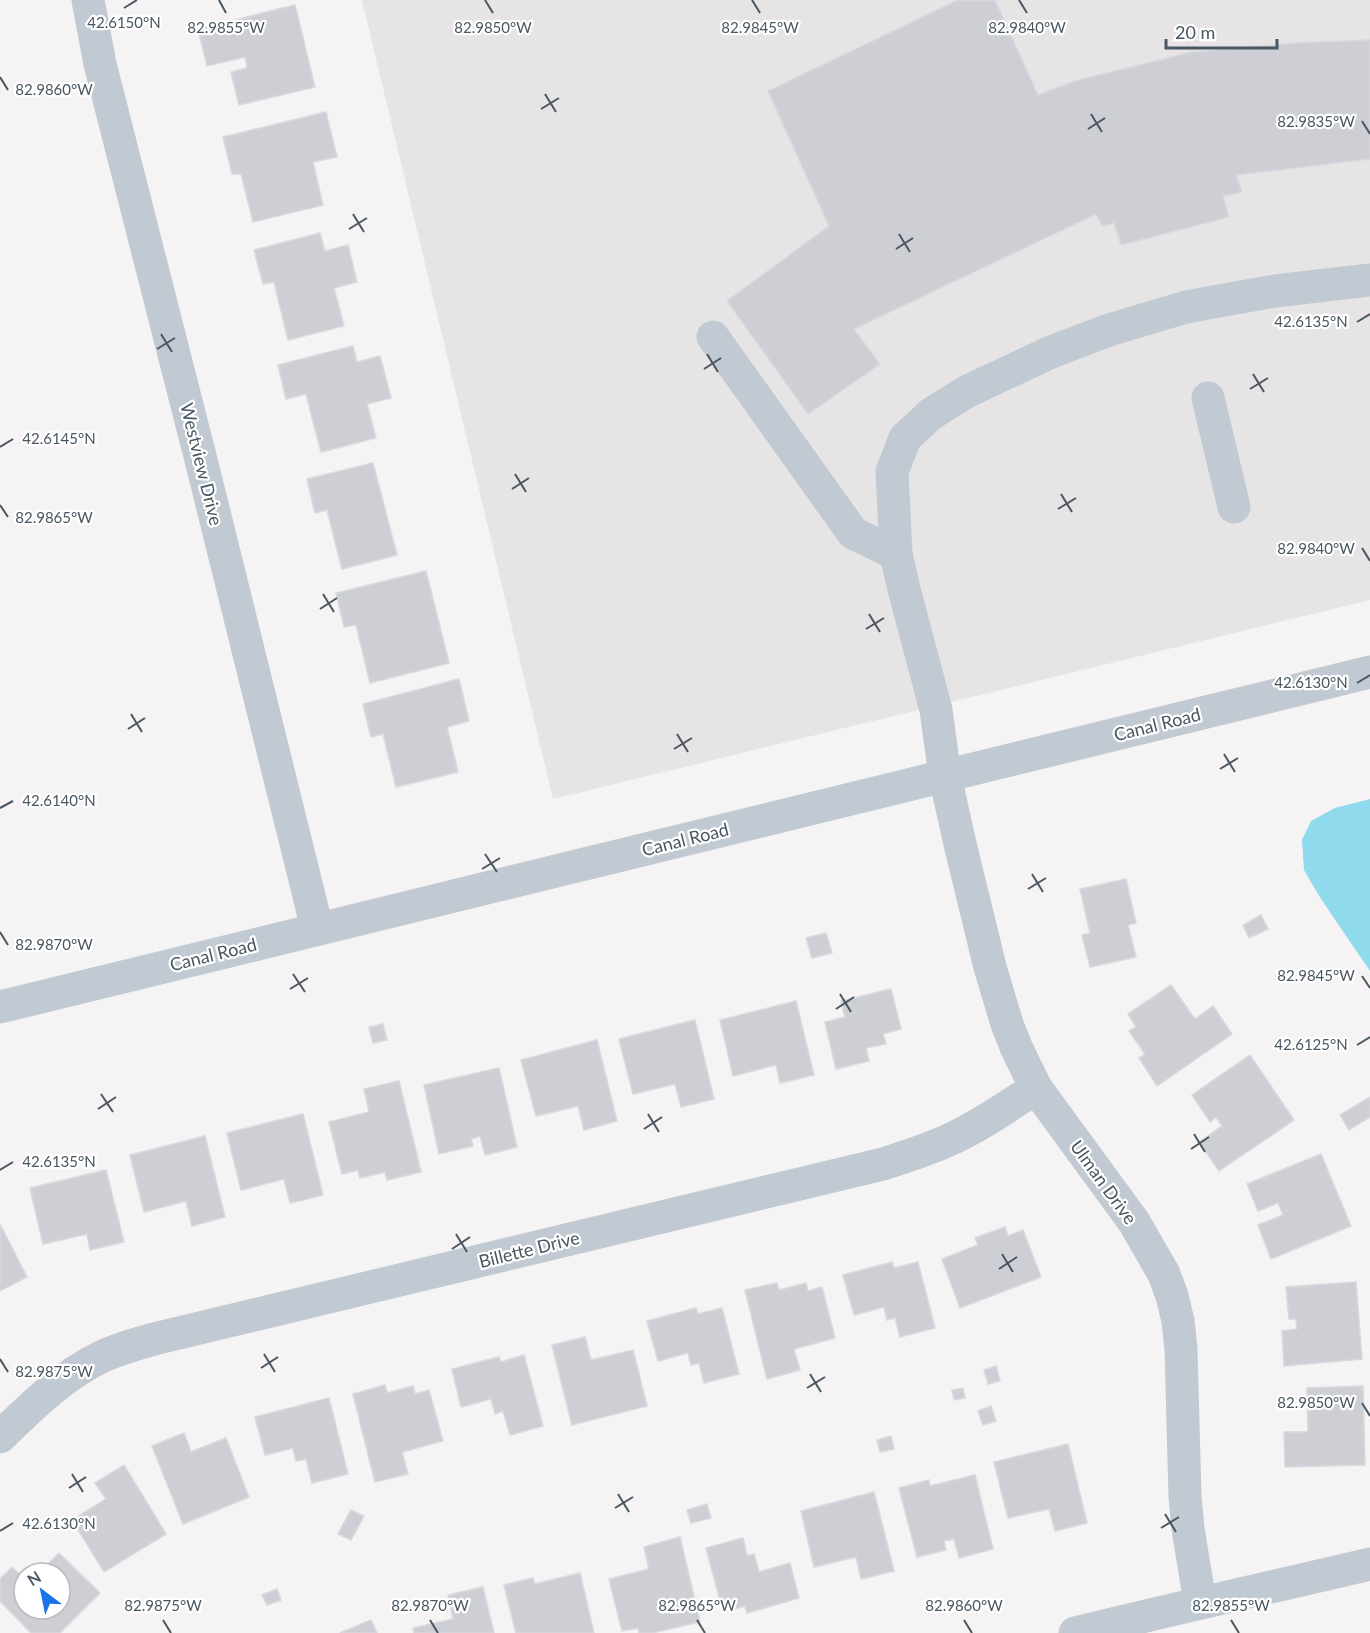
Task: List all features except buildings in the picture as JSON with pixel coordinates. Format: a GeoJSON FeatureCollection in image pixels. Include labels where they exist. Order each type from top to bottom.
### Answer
{"type":"FeatureCollection","features":[{"type":"Feature","properties":{"kind":"street","name":"Westview Drive"},"geometry":{"type":"LineString","coordinates":[[88,0],[100,64],[200,453],[317,928]]}},
{"type":"Feature","properties":{"kind":"street","name":"Ulman Drive"},"geometry":{"type":"LineString","coordinates":[[1200,1602],[1185,1497],[1181,1349],[1178,1320],[1172,1296],[1164,1274],[1134,1222],[1036,1088],[1016,1047],[1000,1001],[945,776],[936,710],[903,589],[896,554],[892,472],[905,438],[931,414],[966,392],[1051,352],[1109,330],[1186,307],[1275,291],[1370,280]]}},
{"type":"Feature","properties":{"kind":"street"},"geometry":{"type":"LineString","coordinates":[[713,337],[853,533],[896,554]]}},
{"type":"Feature","properties":{"kind":"street"},"geometry":{"type":"LineString","coordinates":[[1208,398],[1233,507]]}},
{"type":"Feature","properties":{"kind":"street","name":"Canal Road"},"geometry":{"type":"LineString","coordinates":[[0,1007],[1370,672]]}},
{"type":"Feature","properties":{"kind":"street","name":"Billette Drive"},"geometry":{"type":"LineString","coordinates":[[0,1437],[77,1370],[103,1356],[128,1347],[883,1164],[950,1139],[1036,1088]]}},
{"type":"Feature","properties":{"kind":"street"},"geometry":{"type":"LineString","coordinates":[[1075,1633],[1370,1564]]}},
{"type":"Feature","properties":{"kind":"shaded area"},"geometry":{"type":"Polygon","coordinates":[[[362,0],[1370,0],[1370,600],[553,799],[362,0]]]}},
{"type":"Feature","properties":{"kind":"water"},"geometry":{"type":"Polygon","coordinates":[[[1370,799],[1370,971],[1304,870],[1302,840],[1311,821],[1335,808],[1370,799]]]}}]}
